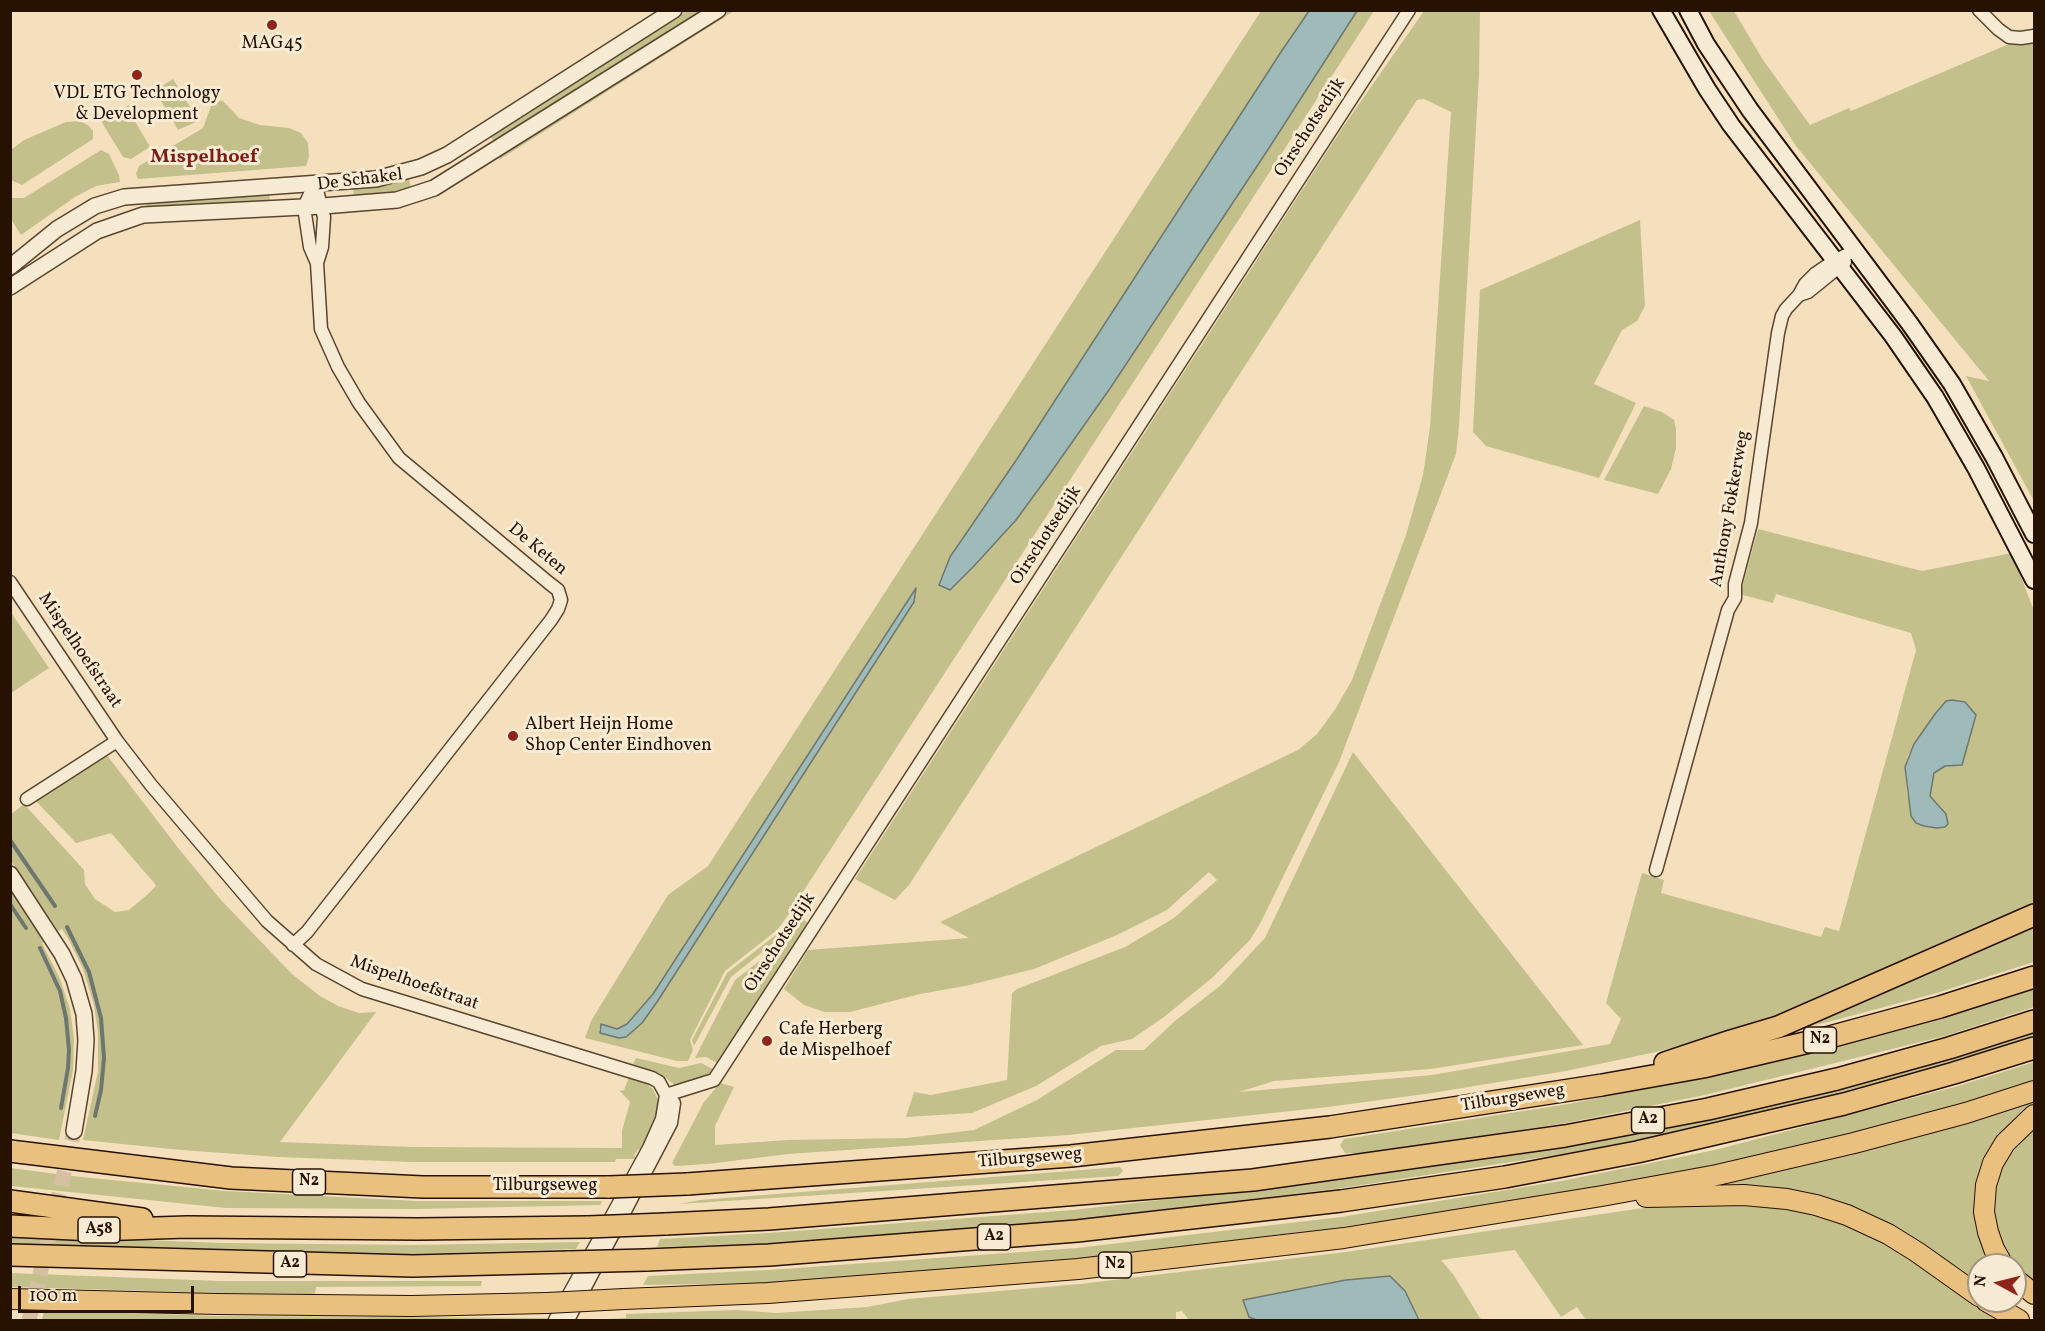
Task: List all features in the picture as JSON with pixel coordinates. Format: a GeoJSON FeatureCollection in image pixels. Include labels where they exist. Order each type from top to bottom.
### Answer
{"type":"FeatureCollection","features":[{"type":"Feature","properties":{"kind":"highway","name":"N2"},"geometry":{"type":"LineString","coordinates":[[1602,1085],[1778,1027],[2034,915]]}},
{"type":"Feature","properties":{"kind":"highway","name":"Tilburgseweg"},"geometry":{"type":"LineString","coordinates":[[10,1151],[74,1161],[231,1178],[423,1187],[609,1187],[687,1184],[1082,1155],[1330,1127],[1602,1085],[1702,1067],[1826,1038],[1940,1007],[2034,978]]}},
{"type":"Feature","properties":{"kind":"highway","name":"A2"},"geometry":{"type":"LineString","coordinates":[[10,1201],[96,1211],[187,1227],[418,1229],[588,1227],[769,1219],[1253,1180],[1575,1134],[1773,1095],[1938,1052],[2034,1022]]}},
{"type":"Feature","properties":{"kind":"highway","name":"A2"},"geometry":{"type":"LineString","coordinates":[[10,1255],[413,1266],[769,1255],[1077,1231],[1341,1201],[1504,1178],[1637,1152],[1833,1107],[1954,1073],[2034,1047]]}},
{"type":"Feature","properties":{"kind":"highway","name":"N2"},"geometry":{"type":"LineString","coordinates":[[10,1299],[217,1305],[378,1306],[551,1312],[624,1299],[768,1293],[1078,1269],[1344,1238],[1717,1175],[1854,1143],[1966,1113],[2034,1091]]}},
{"type":"Feature","properties":{"kind":"highway"},"geometry":{"type":"LineString","coordinates":[[1996,1253],[1988,1232],[1984,1205],[1986,1185],[1993,1163],[2005,1143],[2034,1115]]}},
{"type":"Feature","properties":{"kind":"highway","name":"N2"},"geometry":{"type":"LineString","coordinates":[[1602,1196],[1744,1195],[1816,1205],[1847,1215],[1888,1234],[1967,1287]]}},
{"type":"Feature","properties":{"kind":"highway","name":"A58"},"geometry":{"type":"LineString","coordinates":[[10,1226],[94,1230],[187,1227]]}},
{"type":"Feature","properties":{"kind":"main road"},"geometry":{"type":"LineString","coordinates":[[1661,10],[1697,73],[1731,125],[1893,336],[1935,397],[1976,468],[2034,580]]}},
{"type":"Feature","properties":{"kind":"main road"},"geometry":{"type":"LineString","coordinates":[[1688,10],[1750,110],[1856,250],[1952,384],[1994,457],[2034,534]]}},
{"type":"Feature","properties":{"kind":"street","name":"De Schakel"},"geometry":{"type":"LineString","coordinates":[[10,267],[57,229],[76,217],[95,206],[124,197],[376,178],[421,167],[447,155],[674,10]]}},
{"type":"Feature","properties":{"kind":"street","name":"De Schakel"},"geometry":{"type":"LineString","coordinates":[[10,287],[97,231],[143,215],[398,200],[434,188],[718,10]]}},
{"type":"Feature","properties":{"kind":"street","name":"Oirschotsedijk"},"geometry":{"type":"LineString","coordinates":[[666,1095],[714,1080],[1409,10]]}},
{"type":"Feature","properties":{"kind":"street"},"geometry":{"type":"LineString","coordinates":[[1979,10],[2009,37],[2034,36]]}},
{"type":"Feature","properties":{"kind":"street","name":"De Keten"},"geometry":{"type":"LineString","coordinates":[[315,183],[323,206],[322,247],[317,263]]}},
{"type":"Feature","properties":{"kind":"street"},"geometry":{"type":"LineString","coordinates":[[304,207],[315,183]]}},
{"type":"Feature","properties":{"kind":"street","name":"De Keten"},"geometry":{"type":"LineString","coordinates":[[293,945],[308,932],[544,628],[558,609],[561,600],[558,590],[549,582],[399,458],[372,421],[338,367],[321,329],[317,263],[310,247],[304,207]]}},
{"type":"Feature","properties":{"kind":"street","name":"Anthony Fokkerweg"},"geometry":{"type":"LineString","coordinates":[[1656,870],[1723,626],[1735,598],[1735,584],[1751,523],[1778,333],[1786,309],[1799,295],[1805,284],[1856,250]]}},
{"type":"Feature","properties":{"kind":"street","name":"Mispelhoefstraat"},"geometry":{"type":"LineString","coordinates":[[10,582],[117,741],[151,785],[251,903],[293,945],[316,964],[362,989],[652,1078],[659,1082],[666,1095]]}},
{"type":"Feature","properties":{"kind":"street"},"geometry":{"type":"LineString","coordinates":[[27,799],[117,741]]}},
{"type":"Feature","properties":{"kind":"street"},"geometry":{"type":"LineString","coordinates":[[10,874],[62,954],[74,979],[84,1014],[86,1041],[84,1071],[74,1131]]}},
{"type":"Feature","properties":{"kind":"street"},"geometry":{"type":"LineString","coordinates":[[551,1312],[649,1148],[662,1119],[666,1095]]}},
{"type":"Feature","properties":{"kind":"street"},"geometry":{"type":"LineString","coordinates":[[568,1320],[671,1123],[674,1103],[666,1095]]}},
{"type":"Feature","properties":{"kind":"shaded area"},"geometry":{"type":"Polygon","coordinates":[[[686,11],[697,11],[698,14],[495,144],[490,135],[686,11]]]}},
{"type":"Feature","properties":{"kind":"shaded area"},"geometry":{"type":"Polygon","coordinates":[[[729,11],[734,11],[499,160],[500,156],[729,11]]]}},
{"type":"Feature","properties":{"kind":"shaded area"},"geometry":{"type":"Polygon","coordinates":[[[1261,11],[1309,11],[1017,459],[950,557],[939,585],[1016,520],[1111,387],[1357,11],[1374,11],[786,918],[777,930],[725,971],[690,1040],[693,1050],[688,1061],[677,1061],[585,1038],[591,1021],[668,895],[708,866],[1261,11]],[[915,589],[653,994],[627,1024],[620,1029],[606,1026],[599,1029],[600,1033],[619,1038],[657,1002],[914,602],[915,589]]]}},
{"type":"Feature","properties":{"kind":"shaded area"},"geometry":{"type":"Polygon","coordinates":[[[1424,11],[1480,11],[1479,75],[1456,454],[1339,762],[1261,922],[1250,940],[1213,977],[1164,1017],[1132,1039],[1101,1046],[1036,1086],[972,1113],[906,1117],[914,1092],[931,1095],[1007,1080],[1012,993],[1017,989],[1125,947],[1174,918],[1217,880],[1209,872],[1167,910],[1117,935],[1034,969],[850,1012],[825,1012],[804,1005],[784,989],[808,950],[969,938],[940,922],[1298,750],[1317,734],[1336,708],[1352,680],[1406,535],[1423,475],[1430,427],[1451,112],[1424,99],[1417,100],[909,885],[895,900],[855,879],[1343,127],[1424,11]]]}},
{"type":"Feature","properties":{"kind":"shaded area"},"geometry":{"type":"Polygon","coordinates":[[[1709,11],[1734,11],[1763,60],[1810,125],[1849,108],[1851,111],[2009,44],[2034,39],[2034,501],[1966,376],[1989,381],[1796,146],[1709,11]]]}},
{"type":"Feature","properties":{"kind":"shaded area"},"geometry":{"type":"Polygon","coordinates":[[[173,79],[192,110],[200,107],[196,122],[178,130],[157,94],[149,99],[147,95],[173,79]]]}},
{"type":"Feature","properties":{"kind":"shaded area"},"geometry":{"type":"Polygon","coordinates":[[[222,100],[239,118],[260,125],[289,128],[301,133],[308,143],[309,157],[306,166],[138,179],[136,174],[139,166],[203,128],[211,106],[222,100]]]}},
{"type":"Feature","properties":{"kind":"shaded area"},"geometry":{"type":"Polygon","coordinates":[[[134,102],[136,106],[129,111],[150,147],[131,159],[123,157],[101,121],[134,102]]]}},
{"type":"Feature","properties":{"kind":"shaded area"},"geometry":{"type":"Polygon","coordinates":[[[79,121],[88,125],[93,131],[93,139],[22,185],[11,180],[12,149],[24,140],[66,122],[79,121]]]}},
{"type":"Feature","properties":{"kind":"shaded area"},"geometry":{"type":"Polygon","coordinates":[[[101,150],[109,154],[120,182],[96,186],[75,197],[21,235],[11,219],[11,198],[24,198],[101,150]]]}},
{"type":"Feature","properties":{"kind":"shaded area"},"geometry":{"type":"Polygon","coordinates":[[[409,179],[411,188],[390,194],[354,197],[353,187],[388,184],[409,179]]]}},
{"type":"Feature","properties":{"kind":"shaded area"},"geometry":{"type":"Polygon","coordinates":[[[269,192],[270,201],[147,211],[146,202],[269,192]]]}},
{"type":"Feature","properties":{"kind":"shaded area"},"geometry":{"type":"Polygon","coordinates":[[[1640,220],[1645,306],[1637,321],[1622,330],[1594,384],[1636,403],[1599,478],[1486,446],[1473,432],[1480,290],[1640,220]]]}},
{"type":"Feature","properties":{"kind":"shaded area"},"geometry":{"type":"Polygon","coordinates":[[[1644,406],[1662,412],[1674,420],[1676,429],[1676,448],[1671,469],[1658,494],[1604,480],[1644,406]]]}},
{"type":"Feature","properties":{"kind":"shaded area"},"geometry":{"type":"Polygon","coordinates":[[[1758,529],[1922,571],[2012,553],[2034,611],[2034,910],[1813,1002],[1736,1030],[1656,1052],[1566,1071],[1328,1107],[1068,1135],[788,1154],[708,1164],[675,1166],[672,1163],[704,1102],[720,1083],[734,1087],[715,1126],[715,1145],[788,1140],[906,1138],[974,1130],[1037,1100],[1116,1050],[1144,1050],[1175,1021],[1221,985],[1265,938],[1353,752],[1583,1045],[1431,1069],[1274,1081],[1239,1092],[1432,1075],[1610,1044],[1621,1019],[1606,1003],[1642,873],[1664,880],[1661,893],[1821,937],[1825,927],[1839,931],[1916,650],[1911,633],[1776,594],[1773,603],[1743,595],[1741,592],[1758,529]],[[1958,700],[1946,701],[1908,755],[1905,767],[1907,793],[1916,823],[1924,826],[1937,828],[1948,824],[1942,808],[1930,796],[1934,773],[1945,766],[1958,766],[1958,700]]]}},
{"type":"Feature","properties":{"kind":"shaded area"},"geometry":{"type":"Polygon","coordinates":[[[10,611],[49,668],[11,693],[10,693],[10,611]]]}},
{"type":"Feature","properties":{"kind":"shaded area"},"geometry":{"type":"Polygon","coordinates":[[[106,754],[221,900],[292,974],[320,996],[338,1006],[359,1013],[376,1012],[280,1142],[412,1147],[622,1148],[622,1131],[630,1102],[620,1091],[624,1090],[629,1077],[653,1089],[659,1102],[659,1118],[643,1151],[638,1149],[634,1156],[638,1159],[616,1159],[615,1162],[412,1162],[278,1157],[83,1140],[98,1071],[98,1033],[94,1005],[83,969],[69,940],[62,929],[58,931],[11,861],[10,815],[24,804],[84,870],[85,884],[95,899],[115,912],[129,910],[156,886],[155,884],[111,833],[76,843],[33,798],[106,754]]]}},
{"type":"Feature","properties":{"kind":"shaded area"},"geometry":{"type":"Polygon","coordinates":[[[10,888],[44,941],[42,943],[60,979],[70,1009],[74,1039],[73,1070],[59,1140],[11,1133],[10,888]]]}},
{"type":"Feature","properties":{"kind":"shaded area"},"geometry":{"type":"Polygon","coordinates":[[[794,913],[798,916],[780,938],[731,977],[694,1046],[692,1040],[727,973],[777,934],[794,913]]]}},
{"type":"Feature","properties":{"kind":"shaded area"},"geometry":{"type":"Polygon","coordinates":[[[803,918],[808,924],[717,1063],[706,1057],[695,1058],[735,980],[784,942],[803,918]]]}},
{"type":"Feature","properties":{"kind":"shaded area"},"geometry":{"type":"Polygon","coordinates":[[[2034,925],[2034,962],[1937,993],[1758,1038],[1821,1017],[1927,975],[2034,925]]]}},
{"type":"Feature","properties":{"kind":"shaded area"},"geometry":{"type":"Polygon","coordinates":[[[2034,989],[2034,1007],[1945,1036],[1705,1095],[1566,1123],[1369,1153],[1345,1153],[1340,1145],[1344,1139],[1568,1104],[1704,1077],[1829,1048],[1943,1018],[2034,989]]]}},
{"type":"Feature","properties":{"kind":"shaded area"},"geometry":{"type":"Polygon","coordinates":[[[2034,1030],[2034,1038],[1841,1096],[1711,1126],[1563,1154],[1336,1189],[1074,1220],[769,1243],[657,1247],[660,1239],[1073,1210],[1335,1180],[1565,1144],[2034,1030]]]}},
{"type":"Feature","properties":{"kind":"shaded area"},"geometry":{"type":"Polygon","coordinates":[[[636,1058],[679,1068],[701,1063],[713,1069],[708,1077],[676,1086],[659,1073],[633,1064],[636,1058]]]}},
{"type":"Feature","properties":{"kind":"shaded area"},"geometry":{"type":"Polygon","coordinates":[[[2034,1062],[2034,1080],[1962,1104],[1851,1134],[1716,1166],[1559,1195],[1342,1227],[1076,1259],[768,1283],[643,1285],[648,1276],[768,1270],[1077,1248],[1341,1217],[1561,1181],[1715,1150],[1958,1086],[2034,1062]]]}},
{"type":"Feature","properties":{"kind":"shaded area"},"geometry":{"type":"Polygon","coordinates":[[[2034,1102],[2034,1111],[1985,1172],[1997,1253],[1967,1253],[1967,1282],[1868,1219],[1672,1195],[1855,1152],[2034,1102]]]}},
{"type":"Feature","properties":{"kind":"shaded area"},"geometry":{"type":"Polygon","coordinates":[[[2034,1121],[2034,1289],[2027,1283],[2027,1253],[2001,1253],[1989,1195],[2015,1138],[2034,1121]]]}},
{"type":"Feature","properties":{"kind":"shaded area"},"geometry":{"type":"Polygon","coordinates":[[[1120,1167],[1123,1171],[1118,1176],[679,1204],[700,1200],[1120,1167]]]}},
{"type":"Feature","properties":{"kind":"shaded area"},"geometry":{"type":"Polygon","coordinates":[[[11,1168],[226,1191],[417,1201],[602,1201],[600,1205],[416,1209],[226,1208],[11,1186],[11,1168]]]}},
{"type":"Feature","properties":{"kind":"shaded area"},"geometry":{"type":"Polygon","coordinates":[[[1690,1201],[1767,1201],[1864,1227],[1967,1292],[1967,1313],[2001,1313],[2012,1320],[1586,1320],[1577,1307],[1561,1317],[1515,1250],[1441,1260],[1453,1274],[1483,1320],[1419,1320],[1405,1291],[1243,1300],[1249,1317],[1256,1320],[1189,1320],[1182,1311],[1176,1312],[1176,1320],[590,1320],[626,1318],[626,1314],[737,1310],[776,1313],[867,1307],[908,1299],[1080,1284],[1346,1252],[1690,1201]]]}},
{"type":"Feature","properties":{"kind":"shaded area"},"geometry":{"type":"Polygon","coordinates":[[[10,1235],[222,1243],[416,1245],[580,1242],[576,1249],[415,1254],[221,1253],[11,1245],[10,1235]]]}},
{"type":"Feature","properties":{"kind":"shaded area"},"geometry":{"type":"Polygon","coordinates":[[[11,1273],[220,1281],[482,1281],[481,1286],[316,1287],[315,1294],[219,1293],[11,1287],[11,1273]]]}},
{"type":"Feature","properties":{"kind":"shaded area"},"geometry":{"type":"Polygon","coordinates":[[[44,1310],[216,1316],[550,1318],[549,1320],[42,1320],[44,1310]]]}},
{"type":"Feature","properties":{"kind":"water"},"geometry":{"type":"Polygon","coordinates":[[[1309,11],[1357,11],[1111,387],[1049,475],[1016,520],[950,590],[939,585],[950,557],[1017,459],[1309,11]]]}},
{"type":"Feature","properties":{"kind":"water"},"geometry":{"type":"Polygon","coordinates":[[[916,588],[914,602],[657,1002],[642,1023],[626,1037],[619,1038],[600,1033],[601,1024],[617,1029],[627,1024],[653,994],[916,588]]]}},
{"type":"Feature","properties":{"kind":"water"},"geometry":{"type":"Polygon","coordinates":[[[1946,701],[1965,702],[1976,715],[1962,765],[1945,766],[1934,773],[1930,796],[1946,814],[1948,824],[1937,828],[1924,826],[1916,823],[1911,816],[1905,767],[1914,744],[1935,714],[1946,701]]]}},
{"type":"Feature","properties":{"kind":"water"},"geometry":{"type":"Polygon","coordinates":[[[1390,1276],[1405,1291],[1419,1320],[1256,1320],[1249,1317],[1243,1300],[1346,1280],[1390,1276]]]}},
{"type":"Feature","properties":{"kind":"waterway"},"geometry":{"type":"LineString","coordinates":[[10,840],[55,906]]}},
{"type":"Feature","properties":{"kind":"waterway"},"geometry":{"type":"LineString","coordinates":[[10,904],[26,928]]}},
{"type":"Feature","properties":{"kind":"waterway"},"geometry":{"type":"LineString","coordinates":[[67,927],[89,972],[101,1018],[104,1058],[101,1090],[95,1116]]}},
{"type":"Feature","properties":{"kind":"waterway"},"geometry":{"type":"LineString","coordinates":[[40,948],[60,991],[66,1018],[69,1050],[61,1108]]}},
{"type":"Feature","properties":{"kind":"tunnel"},"geometry":{"type":"LineString","coordinates":[[29,1320],[74,1131]]}},
{"type":"Feature","properties":{"kind":"place","name":"MAG45"},"geometry":{"type":"Point","coordinates":[272,25]}},
{"type":"Feature","properties":{"kind":"place","name":"VDL ETG Technology & Development"},"geometry":{"type":"Point","coordinates":[137,75]}},
{"type":"Feature","properties":{"kind":"place","name":"Albert Heijn Home Shop Center Eindhoven"},"geometry":{"type":"Point","coordinates":[513,736]}},
{"type":"Feature","properties":{"kind":"place","name":"Cafe Herberg de Mispelhoef"},"geometry":{"type":"Point","coordinates":[767,1041]}},
{"type":"Feature","properties":{"kind":"district","name":"Mispelhoef"},"geometry":{"type":"Point","coordinates":[204,158]}}]}
